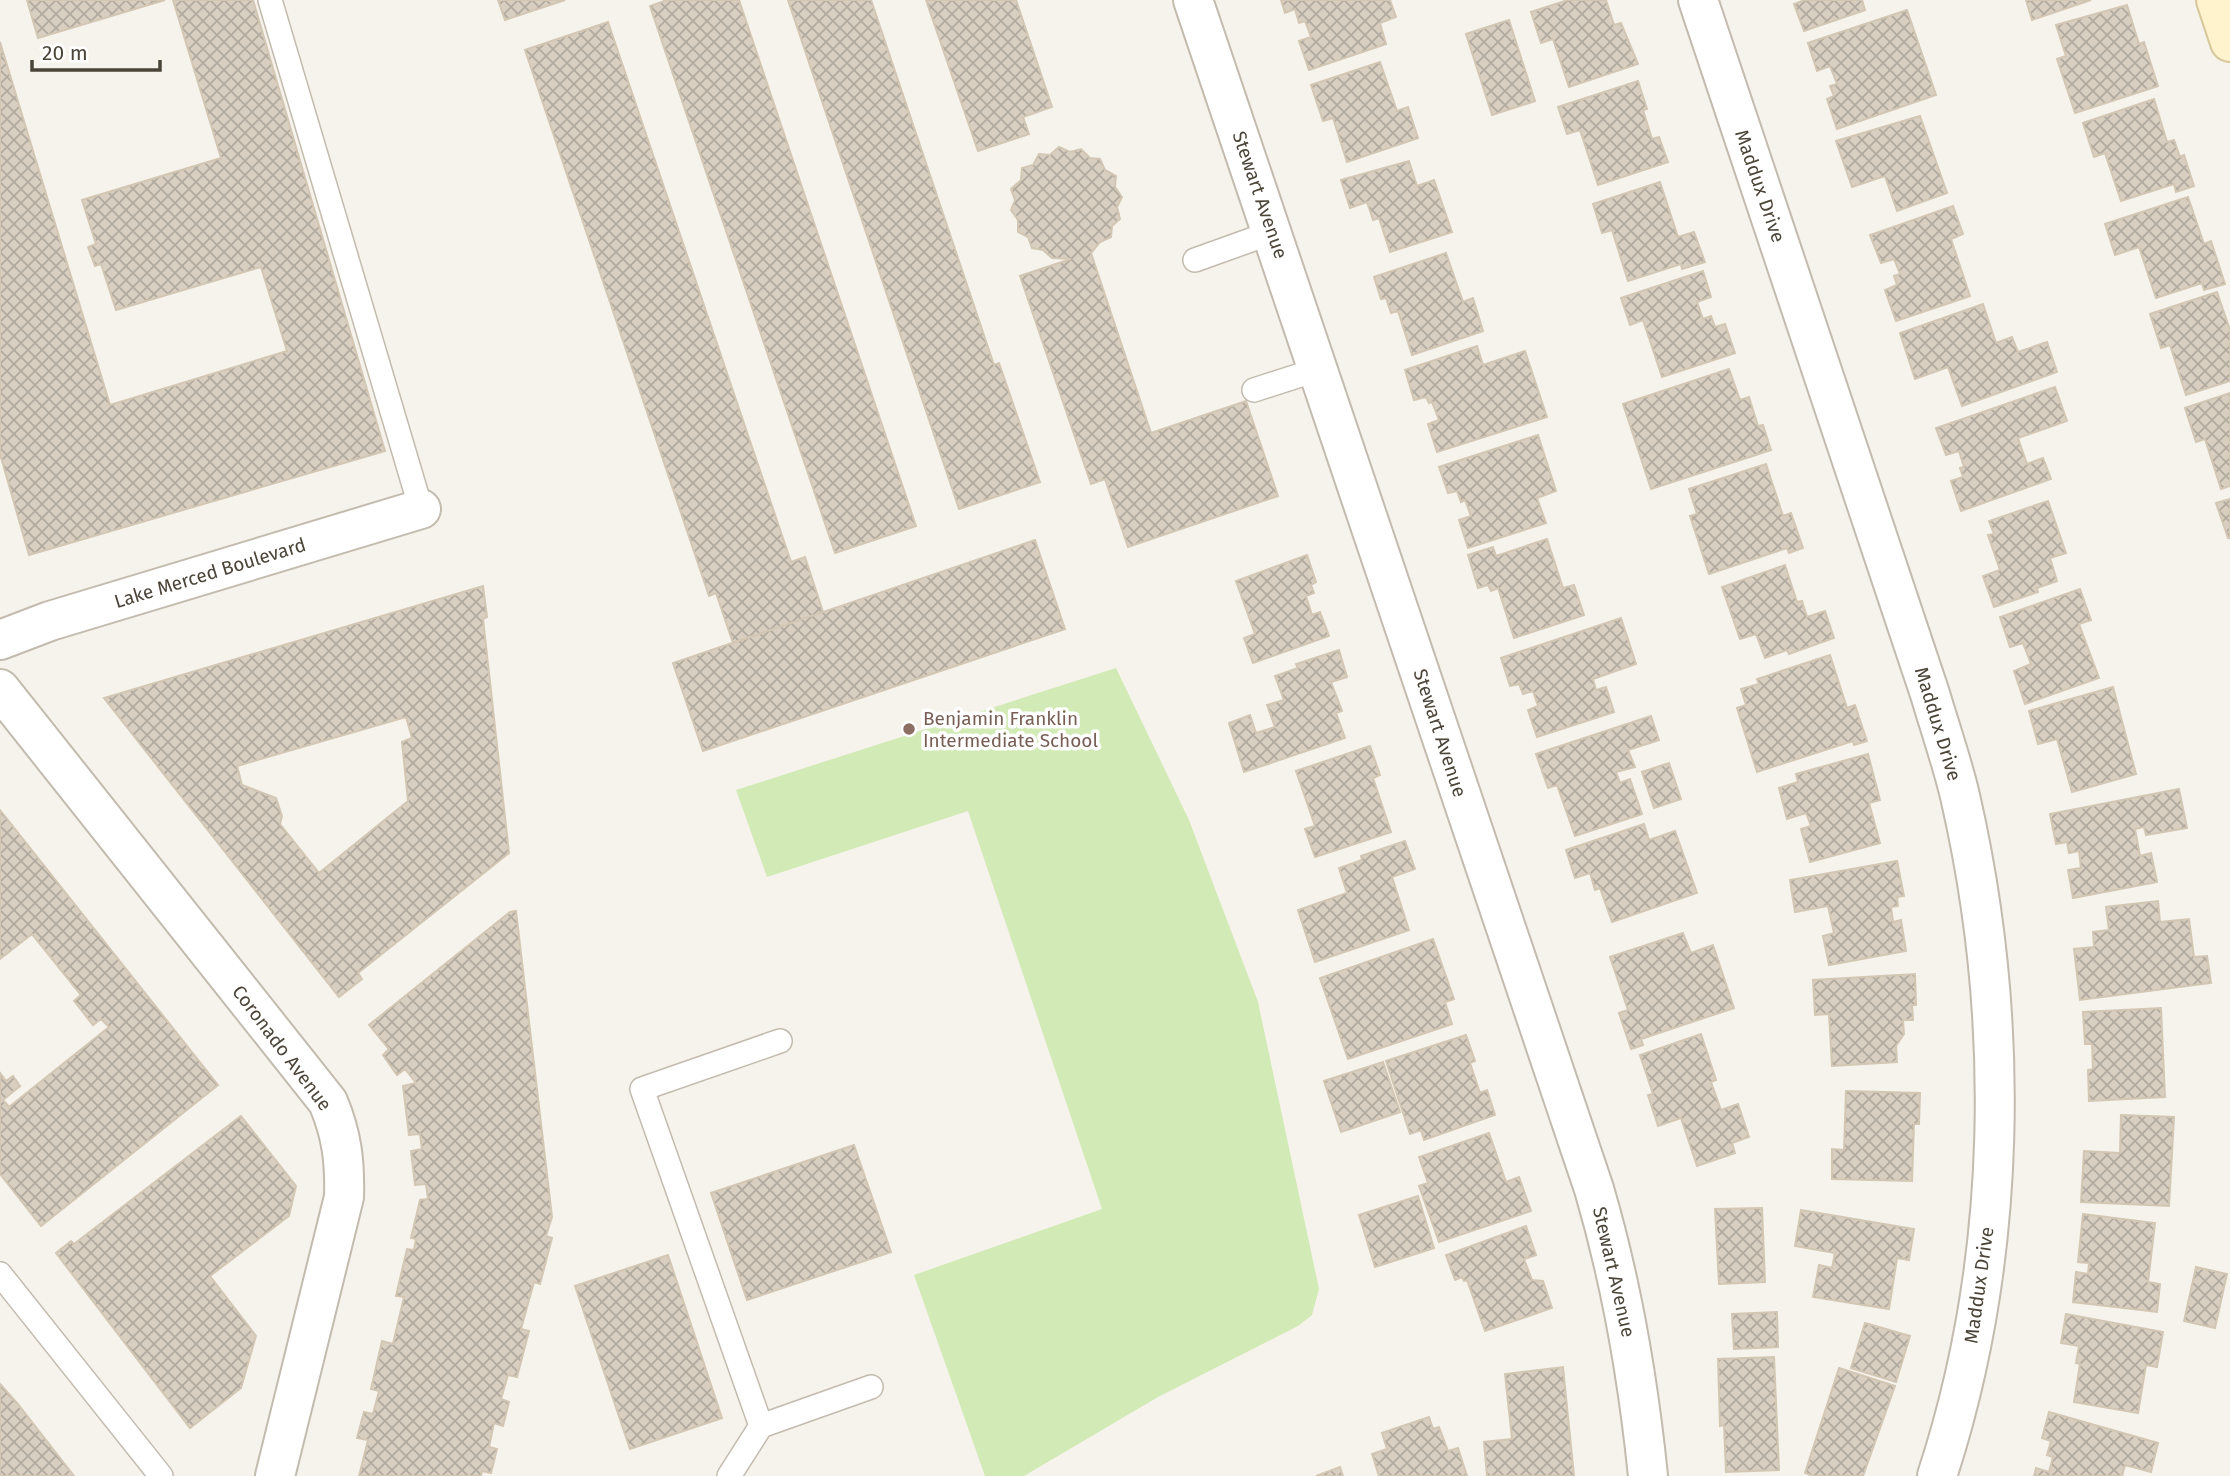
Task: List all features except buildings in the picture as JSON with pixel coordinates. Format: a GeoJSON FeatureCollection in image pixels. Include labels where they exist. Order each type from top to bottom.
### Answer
{"type":"FeatureCollection","features":[{"type":"Feature","properties":{"kind":"street","name":"Stewart Avenue"},"geometry":{"type":"LineString","coordinates":[[1193,0],[1605,1226],[1630,1333],[1648,1476]]}},
{"type":"Feature","properties":{"kind":"street","name":"Maddux Drive"},"geometry":{"type":"LineString","coordinates":[[1698,0],[1930,694],[1959,794],[1978,890],[1990,991],[1995,1088],[1992,1181],[1983,1273],[1968,1359],[1937,1476]]}},
{"type":"Feature","properties":{"kind":"street"},"geometry":{"type":"LineString","coordinates":[[2216,0],[2230,41]]}},
{"type":"Feature","properties":{"kind":"street","name":"Lake Merced Boulevard"},"geometry":{"type":"LineString","coordinates":[[0,640],[50,621],[421,509]]}},
{"type":"Feature","properties":{"kind":"street","name":"Coronado Avenue"},"geometry":{"type":"LineString","coordinates":[[0,690],[328,1102],[341,1132],[345,1163],[344,1197],[275,1476]]}},
{"type":"Feature","properties":{"kind":"lane"},"geometry":{"type":"LineString","coordinates":[[270,0],[421,509]]}},
{"type":"Feature","properties":{"kind":"lane"},"geometry":{"type":"LineString","coordinates":[[1195,260],[1273,232]]}},
{"type":"Feature","properties":{"kind":"lane"},"geometry":{"type":"LineString","coordinates":[[1254,390],[1319,369]]}},
{"type":"Feature","properties":{"kind":"lane"},"geometry":{"type":"LineString","coordinates":[[761,1426],[642,1089],[780,1041]]}},
{"type":"Feature","properties":{"kind":"lane"},"geometry":{"type":"LineString","coordinates":[[0,1274],[161,1476]]}},
{"type":"Feature","properties":{"kind":"lane"},"geometry":{"type":"LineString","coordinates":[[729,1476],[761,1426],[871,1387]]}},
{"type":"Feature","properties":{"kind":"green space"},"geometry":{"type":"Polygon","coordinates":[[[1116,668],[1189,820],[1258,1002],[1319,1289],[1312,1315],[1298,1326],[1158,1397],[1024,1476],[985,1476],[914,1275],[1102,1209],[968,811],[767,877],[736,790],[1116,668]]]}},
{"type":"Feature","properties":{"kind":"place","name":"Benjamin Franklin Intermediate School"},"geometry":{"type":"Point","coordinates":[909,729]}}]}
